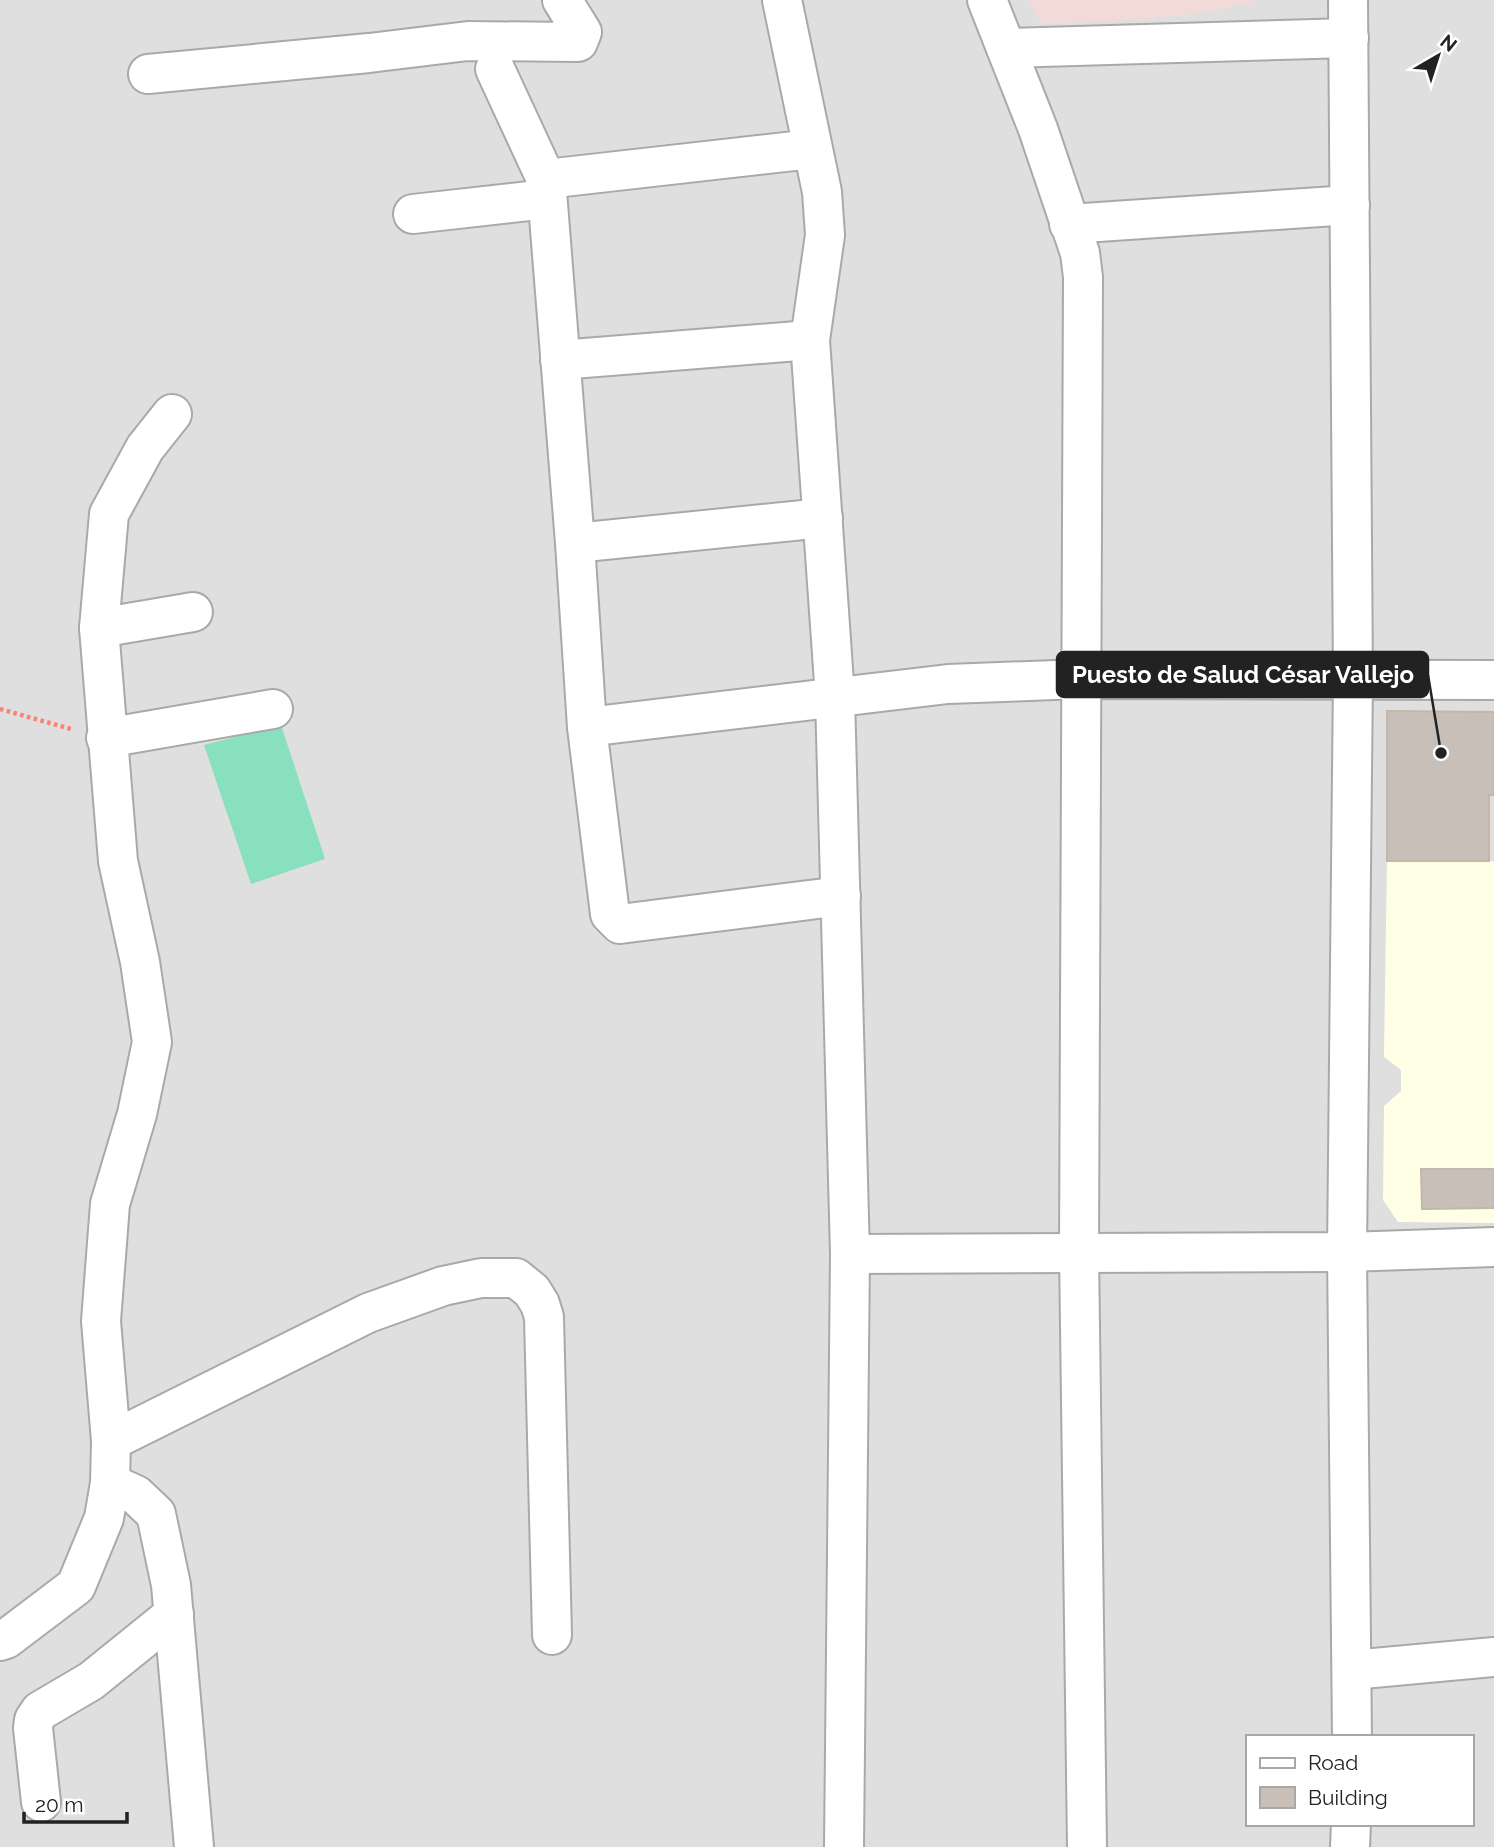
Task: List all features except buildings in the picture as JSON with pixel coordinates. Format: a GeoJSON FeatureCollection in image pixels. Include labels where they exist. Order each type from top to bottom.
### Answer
{"type":"FeatureCollection","features":[{"type":"Feature","properties":{"kind":"street"},"geometry":{"type":"LineString","coordinates":[[148,74],[369,54],[468,41],[578,41],[582,32],[562,0]]}},
{"type":"Feature","properties":{"kind":"street"},"geometry":{"type":"LineString","coordinates":[[782,0],[822,192],[825,235],[810,340],[835,697],[850,1254],[844,1847]]}},
{"type":"Feature","properties":{"kind":"street"},"geometry":{"type":"LineString","coordinates":[[987,0],[1038,129],[1080,254],[1083,277],[1079,1252],[1087,1847]]}},
{"type":"Feature","properties":{"kind":"street"},"geometry":{"type":"LineString","coordinates":[[1348,0],[1353,678],[1347,1252],[1352,1735]]}},
{"type":"Feature","properties":{"kind":"street"},"geometry":{"type":"LineString","coordinates":[[1006,48],[1349,38]]}},
{"type":"Feature","properties":{"kind":"street"},"geometry":{"type":"LineString","coordinates":[[495,69],[546,189],[587,727],[610,914],[620,924],[841,896]]}},
{"type":"Feature","properties":{"kind":"street"},"geometry":{"type":"LineString","coordinates":[[413,214],[546,189],[812,149]]}},
{"type":"Feature","properties":{"kind":"street"},"geometry":{"type":"LineString","coordinates":[[1069,224],[1350,205]]}},
{"type":"Feature","properties":{"kind":"street"},"geometry":{"type":"LineString","coordinates":[[560,360],[810,340]]}},
{"type":"Feature","properties":{"kind":"street"},"geometry":{"type":"LineString","coordinates":[[0,1641],[76,1586],[104,1518],[110,1483],[111,1441],[101,1321],[110,1204],[137,1114],[152,1042],[140,962],[118,861],[99,628],[109,514],[145,448],[172,414]]}},
{"type":"Feature","properties":{"kind":"street"},"geometry":{"type":"LineString","coordinates":[[575,543],[823,518]]}},
{"type":"Feature","properties":{"kind":"street"},"geometry":{"type":"LineString","coordinates":[[99,628],[193,612]]}},
{"type":"Feature","properties":{"kind":"street"},"geometry":{"type":"LineString","coordinates":[[587,727],[948,684],[1082,679],[1494,680]]}},
{"type":"Feature","properties":{"kind":"street"},"geometry":{"type":"LineString","coordinates":[[106,738],[274,709]]}},
{"type":"Feature","properties":{"kind":"street"},"geometry":{"type":"LineString","coordinates":[[850,1254],[1347,1252],[1494,1247]]}},
{"type":"Feature","properties":{"kind":"street"},"geometry":{"type":"LineString","coordinates":[[111,1441],[368,1312],[443,1286],[481,1278],[516,1279],[532,1291],[544,1317],[552,1635]]}},
{"type":"Feature","properties":{"kind":"street"},"geometry":{"type":"LineString","coordinates":[[110,1483],[136,1495],[156,1514],[171,1585],[194,1847]]}},
{"type":"Feature","properties":{"kind":"street"},"geometry":{"type":"LineString","coordinates":[[41,1802],[33,1728],[34,1720],[40,1711],[91,1681],[174,1614]]}},
{"type":"Feature","properties":{"kind":"street"},"geometry":{"type":"LineString","coordinates":[[1352,1670],[1494,1657]]}},
{"type":"Feature","properties":{"kind":"street"},"geometry":{"type":"LineString","coordinates":[[1350,1847],[1351,1826]]}},
{"type":"Feature","properties":{"kind":"path"},"geometry":{"type":"LineString","coordinates":[[0,709],[106,738]]}},
{"type":"Feature","properties":{"kind":"shaded area"},"geometry":{"type":"Polygon","coordinates":[[[0,0],[1494,0],[1494,1847],[0,1847],[0,0]]]}},
{"type":"Feature","properties":{"kind":"shaded area"},"geometry":{"type":"Polygon","coordinates":[[[1030,0],[1254,2],[1203,13],[1135,20],[1040,24],[1030,0]]]}},
{"type":"Feature","properties":{"kind":"shaded area"},"geometry":{"type":"Polygon","coordinates":[[[1387,861],[1494,861],[1494,1223],[1398,1222],[1383,1200],[1384,1106],[1401,1091],[1401,1070],[1384,1057],[1387,861]]]}},
{"type":"Feature","properties":{"kind":"green space"},"geometry":{"type":"Polygon","coordinates":[[[281,725],[325,859],[251,884],[204,745],[281,725]]]}},
{"type":"Feature","properties":{"kind":"place","name":"Puesto de Salud César Vallejo"},"geometry":{"type":"Point","coordinates":[1441,753]}}]}
